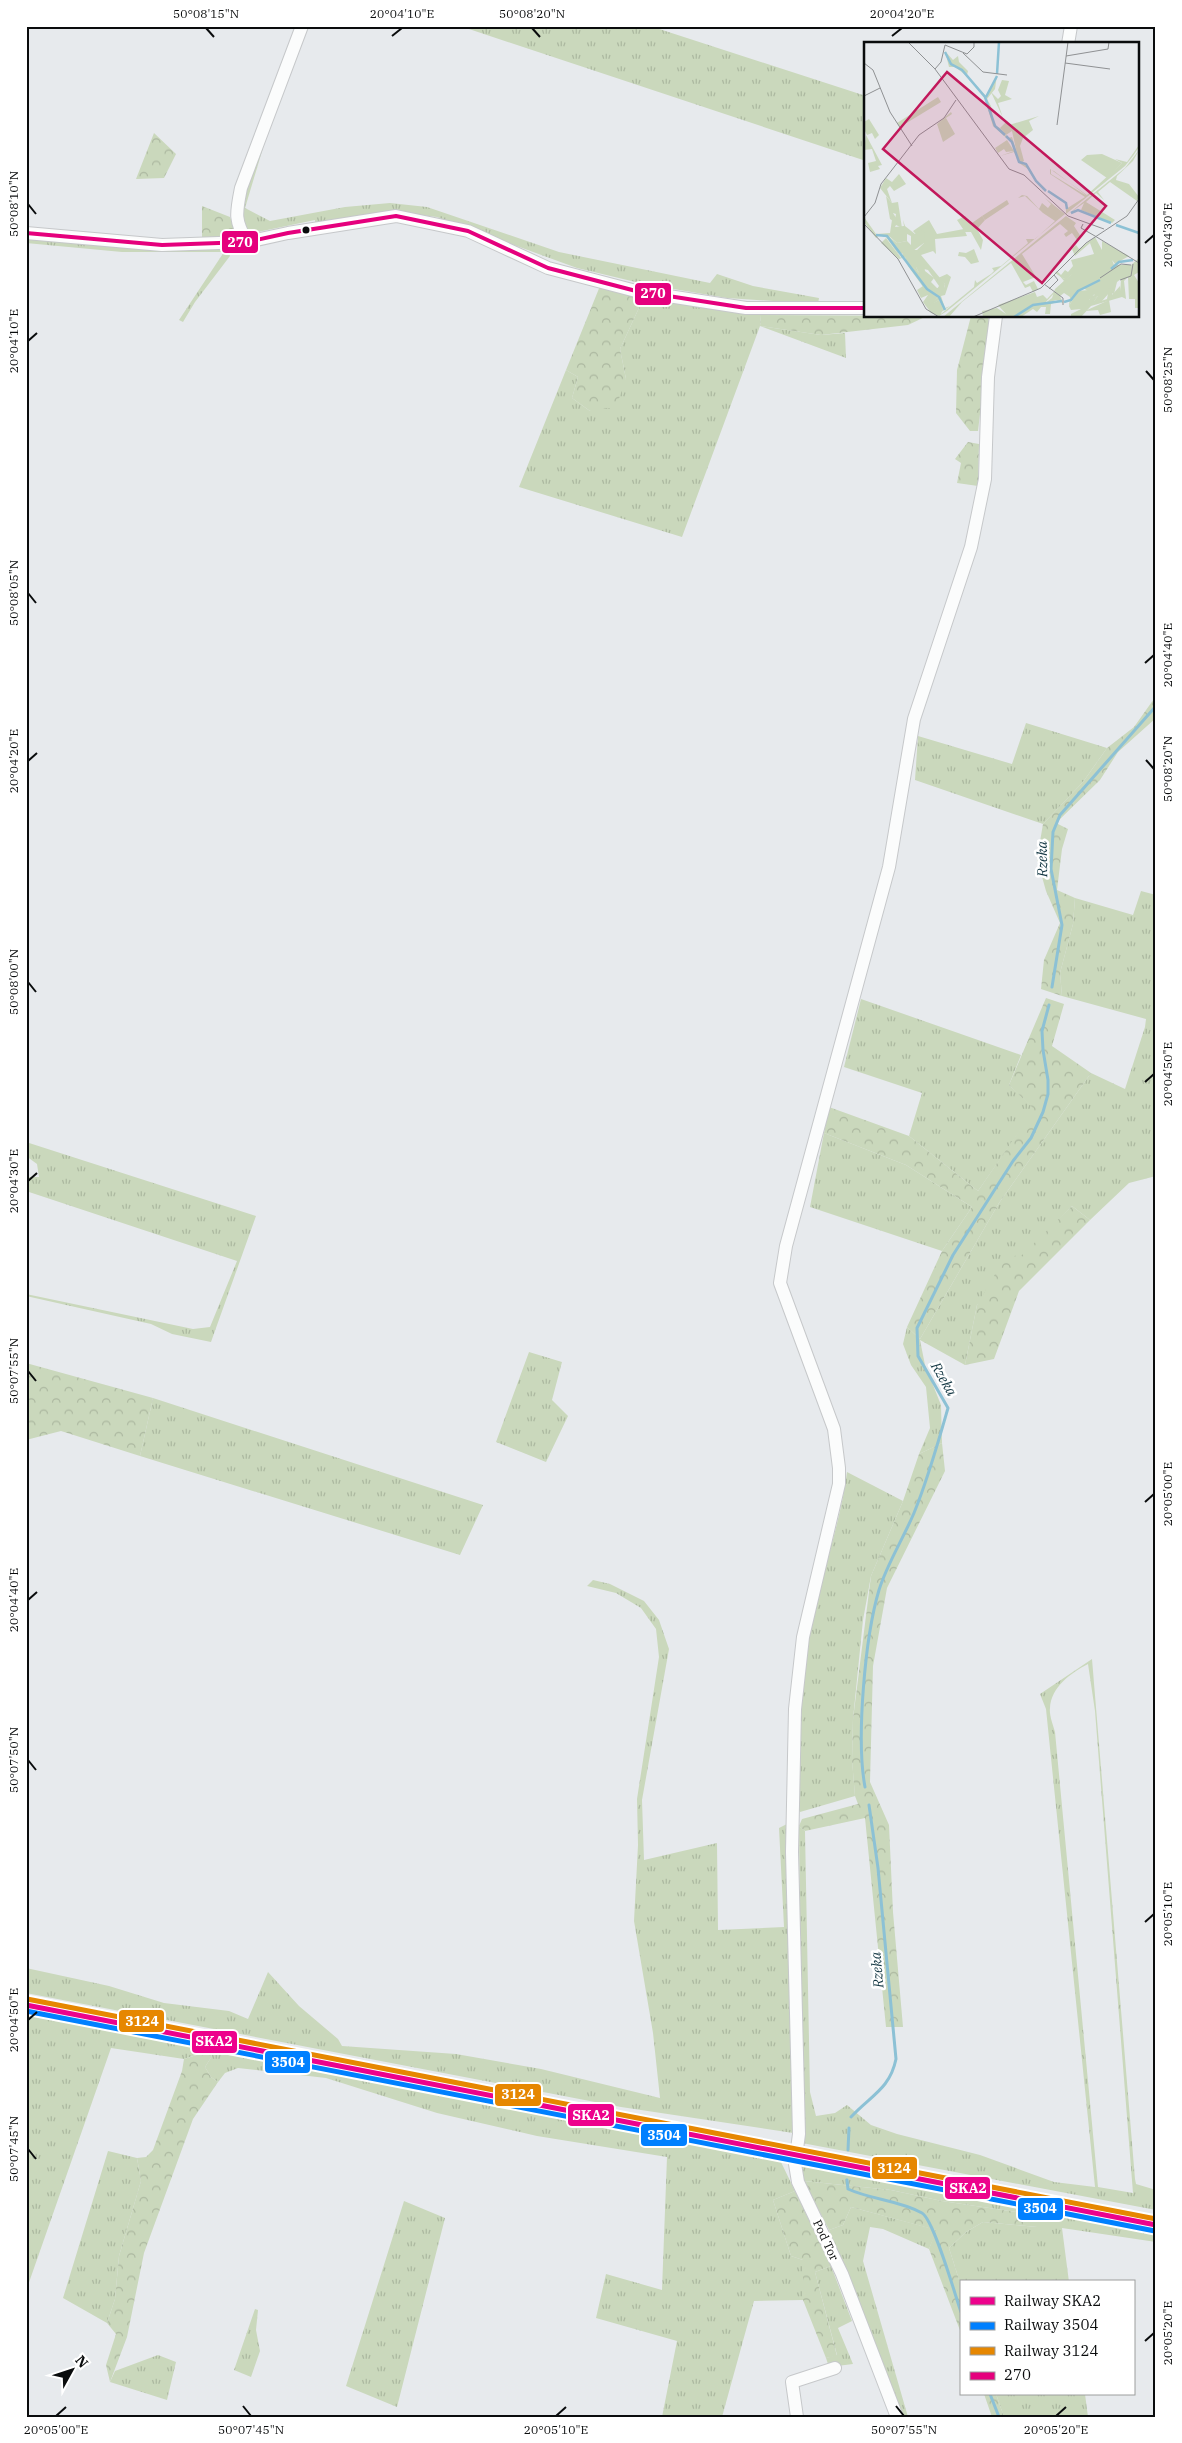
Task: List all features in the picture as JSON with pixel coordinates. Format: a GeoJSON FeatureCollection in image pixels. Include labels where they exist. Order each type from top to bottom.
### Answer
{"type":"FeatureCollection","features":[{"type":"Feature","properties":{"kind":"street"},"geometry":{"type":"LineString","coordinates":[[247,242],[237,226],[235,215],[240,188],[302,26]]}},
{"type":"Feature","properties":{"kind":"street"},"geometry":{"type":"LineString","coordinates":[[1068,42],[1071,26]]}},
{"type":"Feature","properties":{"kind":"street"},"geometry":{"type":"LineString","coordinates":[[26,233],[101,238],[162,245],[247,242],[288,233],[396,216],[468,231],[548,268],[636,291],[746,308],[864,308]]}},
{"type":"Feature","properties":{"kind":"street","name":"Pod Tor"},"geometry":{"type":"LineString","coordinates":[[897,2417],[853,2300],[795,2173],[799,2134],[792,1852],[795,1709],[803,1638],[839,1484],[839,1468],[834,1429],[780,1283],[786,1246],[890,867],[914,720],[971,547],[985,479],[988,377],[996,318]]}},
{"type":"Feature","properties":{"kind":"street"},"geometry":{"type":"LineString","coordinates":[[797,2417],[792,2382],[835,2368]]}},
{"type":"Feature","properties":{"kind":"green space"},"geometry":{"type":"Polygon","coordinates":[[[460,26],[650,26],[864,95],[864,160],[460,26]]]}},
{"type":"Feature","properties":{"kind":"green space"},"geometry":{"type":"Polygon","coordinates":[[[269,128],[245,208],[270,221],[345,207],[390,203],[427,207],[559,252],[710,283],[717,274],[753,286],[819,298],[818,304],[727,298],[644,284],[577,268],[437,217],[402,213],[315,223],[315,220],[253,233],[243,228],[240,210],[269,128]]]}},
{"type":"Feature","properties":{"kind":"green space"},"geometry":{"type":"Polygon","coordinates":[[[154,133],[176,154],[164,178],[136,179],[154,133]]]}},
{"type":"Feature","properties":{"kind":"green space"},"geometry":{"type":"Polygon","coordinates":[[[202,206],[230,217],[237,237],[202,237],[202,206]]]}},
{"type":"Feature","properties":{"kind":"green space"},"geometry":{"type":"Polygon","coordinates":[[[26,237],[227,247],[230,256],[195,302],[183,322],[179,320],[224,252],[122,252],[26,243],[26,237]]]}},
{"type":"Feature","properties":{"kind":"green space"},"geometry":{"type":"Polygon","coordinates":[[[600,286],[644,297],[620,349],[626,379],[616,407],[590,411],[572,398],[578,377],[566,370],[600,286]]]}},
{"type":"Feature","properties":{"kind":"green space"},"geometry":{"type":"Polygon","coordinates":[[[644,297],[761,315],[760,326],[682,537],[519,487],[566,370],[578,377],[572,398],[590,411],[626,379],[620,349],[644,297]]]}},
{"type":"Feature","properties":{"kind":"green space"},"geometry":{"type":"Polygon","coordinates":[[[761,315],[923,318],[908,325],[821,335],[760,326],[761,315]]]}},
{"type":"Feature","properties":{"kind":"green space"},"geometry":{"type":"Polygon","coordinates":[[[970,318],[988,318],[990,329],[978,431],[970,431],[956,413],[957,370],[970,318]]]}},
{"type":"Feature","properties":{"kind":"green space"},"geometry":{"type":"Polygon","coordinates":[[[760,326],[821,335],[845,333],[846,358],[760,326]]]}},
{"type":"Feature","properties":{"kind":"green space"},"geometry":{"type":"Polygon","coordinates":[[[968,442],[979,444],[978,486],[957,483],[961,463],[955,459],[968,442]]]}},
{"type":"Feature","properties":{"kind":"green space"},"geometry":{"type":"Polygon","coordinates":[[[1156,696],[1156,718],[1118,752],[1100,780],[1056,823],[1068,829],[1062,849],[1057,890],[1075,898],[1073,924],[1060,973],[1062,996],[1041,989],[1044,960],[1060,923],[1046,891],[1037,859],[1043,824],[1083,782],[1107,748],[1134,727],[1156,696]]]}},
{"type":"Feature","properties":{"kind":"green space"},"geometry":{"type":"Polygon","coordinates":[[[1026,723],[1107,748],[1083,782],[1043,824],[915,780],[918,736],[1012,764],[1026,723]]]}},
{"type":"Feature","properties":{"kind":"green space"},"geometry":{"type":"Polygon","coordinates":[[[1141,891],[1156,895],[1156,1176],[1129,1183],[1090,1220],[1072,1206],[977,1305],[965,1365],[920,1340],[925,1365],[941,1405],[942,1443],[919,1454],[930,1428],[926,1387],[911,1365],[903,1344],[907,1327],[920,1339],[999,1203],[1091,1073],[1125,1089],[1145,1027],[1146,1019],[1062,996],[1060,973],[1073,924],[1075,898],[1133,915],[1141,891]]]}},
{"type":"Feature","properties":{"kind":"green space"},"geometry":{"type":"Polygon","coordinates":[[[1046,998],[1064,1004],[1052,1046],[1091,1073],[999,1203],[920,1339],[907,1327],[942,1251],[972,1207],[906,1165],[824,1133],[829,1107],[909,1136],[978,1191],[1034,1109],[1009,1085],[1046,998]]]}},
{"type":"Feature","properties":{"kind":"green space"},"geometry":{"type":"Polygon","coordinates":[[[861,999],[1021,1055],[1009,1085],[1035,1109],[978,1191],[909,1136],[922,1093],[844,1067],[861,999]]]}},
{"type":"Feature","properties":{"kind":"green space"},"geometry":{"type":"Polygon","coordinates":[[[824,1133],[906,1165],[972,1207],[942,1251],[810,1207],[824,1133]]]}},
{"type":"Feature","properties":{"kind":"green space"},"geometry":{"type":"Polygon","coordinates":[[[26,1142],[256,1216],[211,1342],[172,1334],[151,1324],[26,1296],[26,1294],[193,1329],[210,1327],[237,1261],[26,1191],[26,1177],[39,1177],[37,1164],[26,1156],[26,1142]]]}},
{"type":"Feature","properties":{"kind":"green space"},"geometry":{"type":"Polygon","coordinates":[[[1072,1206],[1090,1220],[1019,1291],[994,1359],[965,1365],[977,1305],[1005,1257],[1022,1255],[1072,1206]]]}},
{"type":"Feature","properties":{"kind":"green space"},"geometry":{"type":"Polygon","coordinates":[[[529,1352],[562,1362],[552,1400],[568,1416],[546,1462],[496,1442],[529,1352]]]}},
{"type":"Feature","properties":{"kind":"green space"},"geometry":{"type":"Polygon","coordinates":[[[26,1363],[153,1398],[140,1456],[61,1431],[26,1440],[26,1363]]]}},
{"type":"Feature","properties":{"kind":"green space"},"geometry":{"type":"Polygon","coordinates":[[[153,1398],[483,1505],[460,1555],[140,1456],[153,1398]]]}},
{"type":"Feature","properties":{"kind":"green space"},"geometry":{"type":"Polygon","coordinates":[[[942,1443],[945,1471],[887,1588],[873,1666],[870,1782],[889,1825],[893,1912],[903,2027],[886,2027],[865,1818],[805,1831],[799,1826],[802,1819],[858,1804],[855,1796],[852,1760],[853,1719],[871,1576],[903,1501],[919,1454],[942,1443]]]}},
{"type":"Feature","properties":{"kind":"green space"},"geometry":{"type":"Polygon","coordinates":[[[847,1472],[903,1501],[871,1576],[863,1620],[853,1719],[852,1759],[855,1796],[800,1812],[797,1807],[798,1751],[805,1658],[814,1611],[838,1519],[847,1472]]]}},
{"type":"Feature","properties":{"kind":"green space"},"geometry":{"type":"Polygon","coordinates":[[[593,1580],[610,1584],[644,1601],[659,1620],[669,1649],[642,1800],[644,1860],[717,1843],[718,1930],[784,1927],[779,1828],[787,1824],[793,2133],[621,2107],[26,1993],[26,1968],[109,1986],[164,2003],[229,2011],[248,2019],[268,1972],[299,2006],[338,2039],[342,2046],[456,2054],[541,2069],[660,2098],[653,2033],[634,1921],[638,1845],[637,1799],[659,1657],[656,1629],[641,1608],[616,1593],[587,1586],[593,1580]]]}},
{"type":"Feature","properties":{"kind":"green space"},"geometry":{"type":"Polygon","coordinates":[[[1092,1659],[1135,2179],[1136,2184],[1156,2190],[1156,2210],[802,2143],[799,1826],[805,1831],[810,2092],[816,2116],[835,2113],[847,2105],[871,2125],[897,2134],[980,2155],[1054,2182],[1095,2187],[1046,1709],[1040,1694],[1092,1659]],[[1088,1664],[1069,1676],[1058,1687],[1051,1700],[1050,1714],[1055,1732],[1098,2187],[1133,2193],[1095,1711],[1088,1664]]]}},
{"type":"Feature","properties":{"kind":"green space"},"geometry":{"type":"Polygon","coordinates":[[[26,2014],[87,2027],[210,2046],[780,2160],[795,2191],[773,2200],[791,2256],[803,2260],[803,2300],[754,2301],[722,2417],[662,2417],[677,2341],[596,2318],[606,2274],[662,2290],[667,2157],[537,2136],[437,2113],[326,2078],[238,2068],[225,2073],[218,2082],[211,2077],[205,2067],[212,2056],[208,2051],[184,2059],[111,2048],[26,2291],[26,2014]]]}},
{"type":"Feature","properties":{"kind":"green space"},"geometry":{"type":"Polygon","coordinates":[[[209,2051],[212,2056],[205,2067],[211,2077],[218,2082],[193,2119],[144,2253],[127,2337],[110,2382],[106,2365],[116,2334],[107,2323],[115,2299],[119,2256],[141,2181],[137,2158],[146,2157],[153,2150],[182,2071],[184,2059],[209,2051]]]}},
{"type":"Feature","properties":{"kind":"green space"},"geometry":{"type":"Polygon","coordinates":[[[108,2151],[137,2158],[141,2181],[119,2256],[115,2299],[107,2323],[63,2298],[108,2151]]]}},
{"type":"Feature","properties":{"kind":"green space"},"geometry":{"type":"Polygon","coordinates":[[[799,2162],[810,2164],[811,2162],[1156,2231],[1156,2242],[1062,2228],[1069,2280],[960,2280],[960,2283],[949,2248],[966,2232],[983,2222],[1037,2227],[1037,2215],[942,2201],[891,2190],[804,2181],[799,2162]]]}},
{"type":"Feature","properties":{"kind":"green space"},"geometry":{"type":"Polygon","coordinates":[[[804,2181],[891,2190],[942,2201],[1037,2215],[1037,2227],[983,2222],[966,2232],[949,2248],[960,2283],[960,2330],[929,2249],[936,2230],[851,2207],[843,2225],[829,2230],[804,2181]]]}},
{"type":"Feature","properties":{"kind":"green space"},"geometry":{"type":"Polygon","coordinates":[[[795,2191],[831,2266],[815,2272],[837,2356],[826,2358],[803,2300],[803,2260],[791,2256],[773,2200],[795,2191]]]}},
{"type":"Feature","properties":{"kind":"green space"},"geometry":{"type":"Polygon","coordinates":[[[404,2201],[445,2218],[397,2407],[346,2386],[404,2201]]]}},
{"type":"Feature","properties":{"kind":"green space"},"geometry":{"type":"Polygon","coordinates":[[[851,2207],[937,2230],[929,2249],[883,2229],[870,2227],[863,2261],[908,2417],[902,2417],[829,2230],[843,2225],[851,2207]]]}},
{"type":"Feature","properties":{"kind":"green space"},"geometry":{"type":"Polygon","coordinates":[[[831,2266],[852,2321],[838,2328],[853,2364],[829,2367],[826,2358],[837,2355],[815,2272],[831,2266]]]}},
{"type":"Feature","properties":{"kind":"green space"},"geometry":{"type":"Polygon","coordinates":[[[255,2309],[258,2310],[256,2330],[260,2351],[251,2377],[234,2370],[255,2309]]]}},
{"type":"Feature","properties":{"kind":"green space"},"geometry":{"type":"Polygon","coordinates":[[[158,2355],[176,2362],[167,2400],[110,2382],[115,2371],[158,2355]]]}},
{"type":"Feature","properties":{"kind":"green space"},"geometry":{"type":"Polygon","coordinates":[[[985,2396],[997,2396],[1004,2417],[992,2417],[985,2396]]]}},
{"type":"Feature","properties":{"kind":"green space"},"geometry":{"type":"Polygon","coordinates":[[[997,2396],[1085,2396],[1088,2417],[1004,2417],[997,2396]]]}},
{"type":"Feature","properties":{"kind":"waterway","name":"Rzeka"},"geometry":{"type":"LineString","coordinates":[[1052,987],[1062,925],[1051,869],[1053,832],[1060,815],[1156,706]]}},
{"type":"Feature","properties":{"kind":"waterway","name":"Rzeka"},"geometry":{"type":"LineString","coordinates":[[865,1787],[861,1743],[863,1688],[874,1610],[886,1571],[910,1523],[919,1500],[948,1408],[918,1356],[917,1328],[953,1255],[1013,1161],[1031,1138],[1043,1112],[1048,1094],[1048,1080],[1042,1031],[1049,1005]]}},
{"type":"Feature","properties":{"kind":"waterway","name":"Rzeka"},"geometry":{"type":"LineString","coordinates":[[851,2117],[884,2085],[889,2078],[896,2059],[878,1868],[869,1805]]}},
{"type":"Feature","properties":{"kind":"waterway","name":"Rzeka"},"geometry":{"type":"LineString","coordinates":[[848,2150],[849,2128]]}},
{"type":"Feature","properties":{"kind":"waterway","name":"Rzeka"},"geometry":{"type":"LineString","coordinates":[[847,2180],[848,2189],[857,2193],[895,2203],[922,2213],[927,2219],[938,2243],[960,2309]]}},
{"type":"Feature","properties":{"kind":"waterway","name":"Rzeka"},"geometry":{"type":"LineString","coordinates":[[991,2396],[999,2417]]}},
{"type":"Feature","properties":{"kind":"rail line","name":"3124"},"geometry":{"type":"LineString","coordinates":[[27,1999],[1156,2219]]}},
{"type":"Feature","properties":{"kind":"rail line","name":"SKA2"},"geometry":{"type":"LineString","coordinates":[[26,2005],[1156,2225]]}},
{"type":"Feature","properties":{"kind":"rail line","name":"3504"},"geometry":{"type":"LineString","coordinates":[[26,2011],[1155,2231]]}},
{"type":"Feature","properties":{"kind":"transit line","name":"270"},"geometry":{"type":"LineString","coordinates":[[26,233],[162,245],[247,242],[288,233],[396,216],[468,231],[548,268],[636,291],[746,308],[864,308]]}}]}
